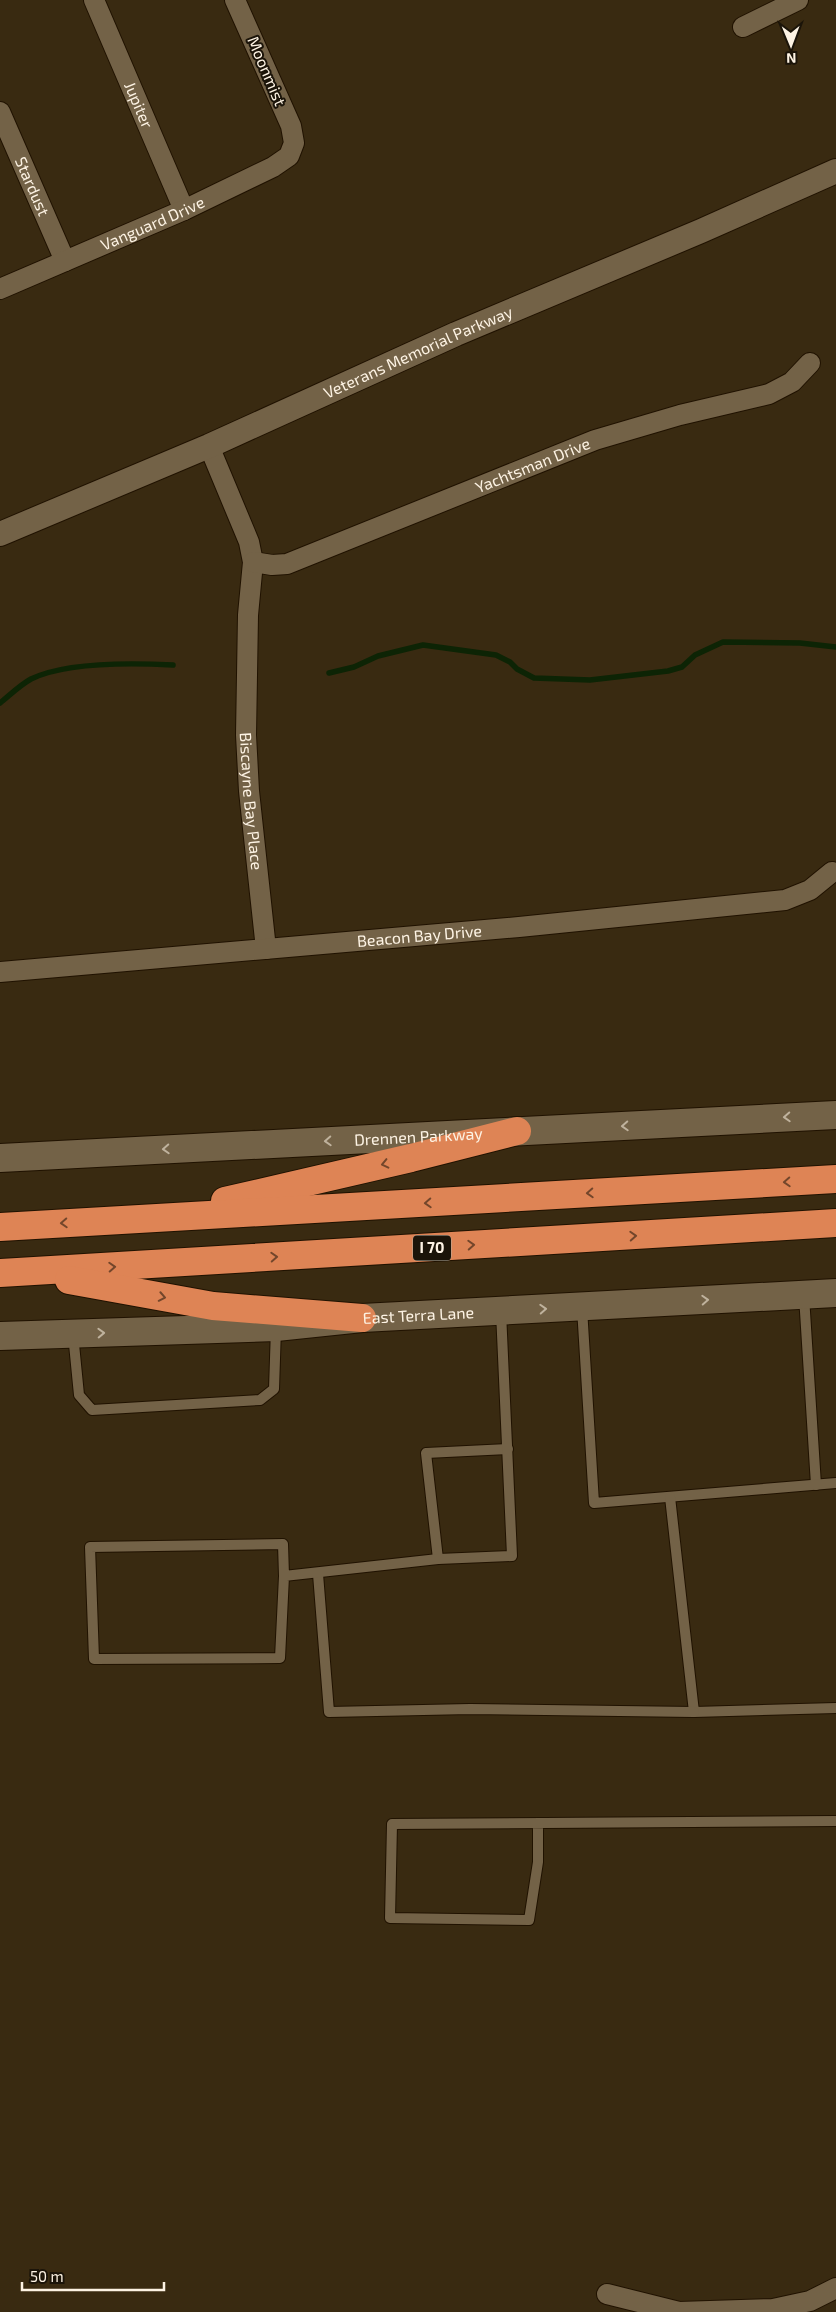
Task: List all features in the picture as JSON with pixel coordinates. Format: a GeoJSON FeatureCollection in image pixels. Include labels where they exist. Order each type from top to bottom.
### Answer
{"type":"FeatureCollection","features":[{"type":"Feature","properties":{"kind":"highway"},"geometry":{"type":"LineString","coordinates":[[148,1218],[411,1158],[517,1131]]}},
{"type":"Feature","properties":{"kind":"highway"},"geometry":{"type":"LineString","coordinates":[[0,1227],[836,1180]]}},
{"type":"Feature","properties":{"kind":"highway","name":"I 70"},"geometry":{"type":"LineString","coordinates":[[0,1273],[836,1223]]}},
{"type":"Feature","properties":{"kind":"highway"},"geometry":{"type":"LineString","coordinates":[[28,1272],[212,1306],[362,1318]]}},
{"type":"Feature","properties":{"kind":"main road","name":"Drennen Parkway"},"geometry":{"type":"LineString","coordinates":[[0,1158],[836,1115]]}},
{"type":"Feature","properties":{"kind":"main road","name":"East Terra Lane"},"geometry":{"type":"LineString","coordinates":[[0,1336],[276,1327],[362,1318],[836,1293]]}},
{"type":"Feature","properties":{"kind":"street","name":"Jupiter"},"geometry":{"type":"LineString","coordinates":[[94,0],[184,210]]}},
{"type":"Feature","properties":{"kind":"street"},"geometry":{"type":"LineString","coordinates":[[743,28],[798,0]]}},
{"type":"Feature","properties":{"kind":"street","name":"Moonmist"},"geometry":{"type":"LineString","coordinates":[[241,6],[290,126],[294,143]]}},
{"type":"Feature","properties":{"kind":"street","name":"Stardust"},"geometry":{"type":"LineString","coordinates":[[0,112],[65,261]]}},
{"type":"Feature","properties":{"kind":"street","name":"Vanguard Drive"},"geometry":{"type":"LineString","coordinates":[[0,289],[184,210],[273,167],[289,156],[294,143]]}},
{"type":"Feature","properties":{"kind":"street","name":"Veterans Memorial Parkway"},"geometry":{"type":"LineString","coordinates":[[0,534],[209,446],[456,334],[701,231],[836,171]]}},
{"type":"Feature","properties":{"kind":"street","name":"Yachtsman Drive"},"geometry":{"type":"LineString","coordinates":[[253,562],[272,565],[287,564],[595,440],[680,415],[768,394],[792,382],[810,363]]}},
{"type":"Feature","properties":{"kind":"street","name":"Biscayne Bay Place"},"geometry":{"type":"LineString","coordinates":[[209,446],[249,542],[253,562],[248,615],[246,735],[249,791],[266,950]]}},
{"type":"Feature","properties":{"kind":"street","name":"Beacon Bay Drive"},"geometry":{"type":"LineString","coordinates":[[0,972],[266,950],[785,900],[810,890],[832,872]]}},
{"type":"Feature","properties":{"kind":"street"},"geometry":{"type":"LineString","coordinates":[[607,2294],[679,2312],[773,2309],[810,2301],[836,2288]]}},
{"type":"Feature","properties":{"kind":"lane"},"geometry":{"type":"LineString","coordinates":[[804,1295],[816,1485]]}},
{"type":"Feature","properties":{"kind":"lane"},"geometry":{"type":"LineString","coordinates":[[582,1307],[594,1503],[836,1483]]}},
{"type":"Feature","properties":{"kind":"lane"},"geometry":{"type":"LineString","coordinates":[[284,1576],[318,1574],[438,1559],[512,1556],[501,1311]]}},
{"type":"Feature","properties":{"kind":"lane"},"geometry":{"type":"LineString","coordinates":[[73,1334],[79,1395],[92,1410],[260,1400],[274,1389],[276,1327]]}},
{"type":"Feature","properties":{"kind":"lane"},"geometry":{"type":"LineString","coordinates":[[438,1559],[426,1453],[508,1449]]}},
{"type":"Feature","properties":{"kind":"lane"},"geometry":{"type":"LineString","coordinates":[[670,1497],[694,1712]]}},
{"type":"Feature","properties":{"kind":"lane"},"geometry":{"type":"LineString","coordinates":[[283,1544],[284,1576],[280,1658],[94,1659],[90,1547],[283,1544]]}},
{"type":"Feature","properties":{"kind":"lane"},"geometry":{"type":"LineString","coordinates":[[318,1574],[329,1712],[470,1709],[694,1712],[836,1708]]}},
{"type":"Feature","properties":{"kind":"lane"},"geometry":{"type":"LineString","coordinates":[[538,1823],[538,1862],[529,1920],[390,1918],[392,1824],[538,1823],[836,1821]]}},
{"type":"Feature","properties":{"kind":"waterway"},"geometry":{"type":"LineString","coordinates":[[329,673],[354,667],[378,656],[423,645],[496,655],[534,678],[590,680],[668,671],[682,667],[695,655],[723,642],[800,643],[836,647]]}},
{"type":"Feature","properties":{"kind":"waterway"},"geometry":{"type":"LineString","coordinates":[[0,703],[31,679],[62,669],[120,664],[173,665]]}}]}
